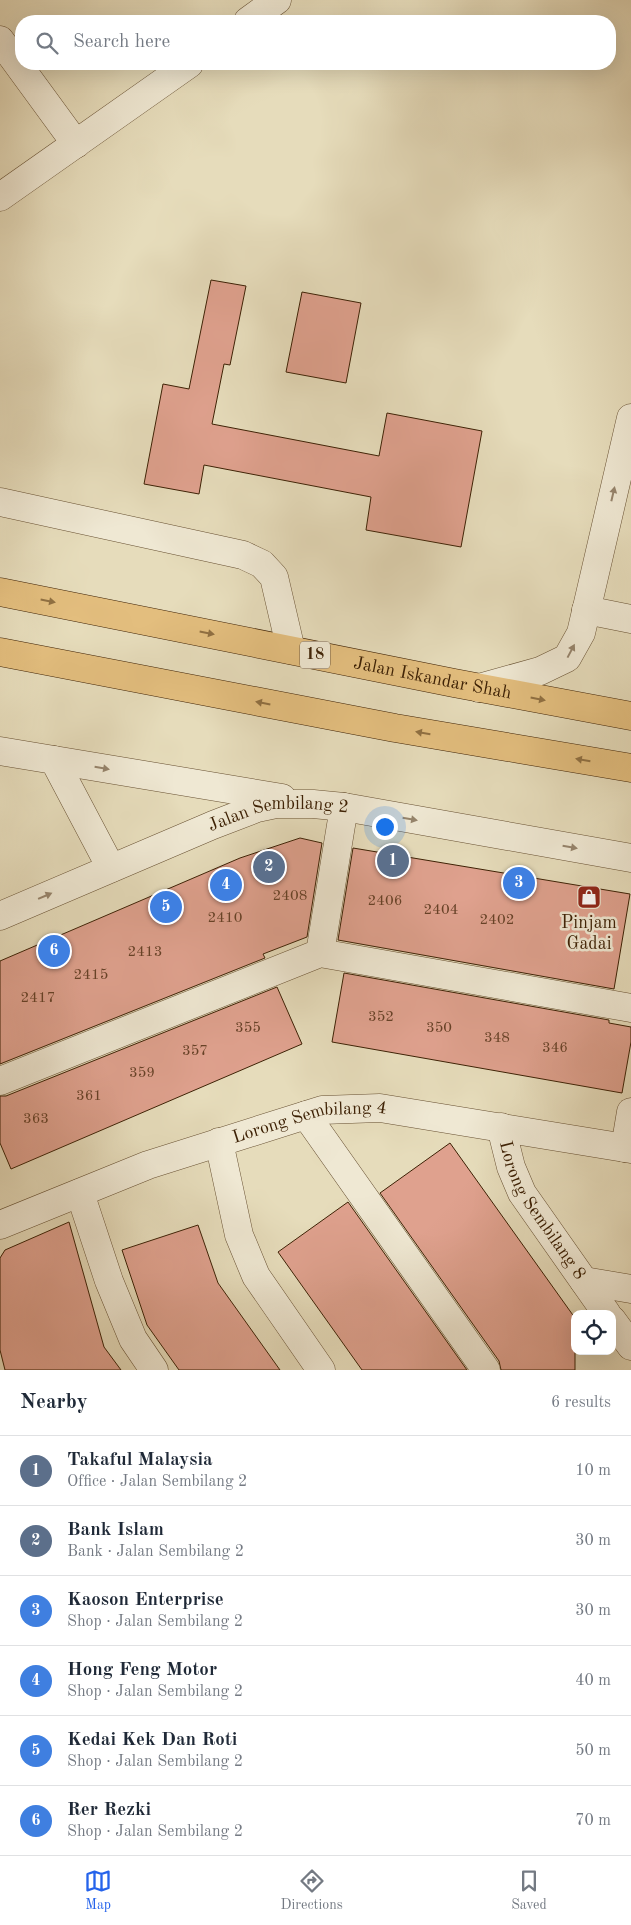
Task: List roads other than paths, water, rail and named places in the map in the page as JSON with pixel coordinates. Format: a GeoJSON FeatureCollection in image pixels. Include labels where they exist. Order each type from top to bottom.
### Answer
{"type":"FeatureCollection","features":[{"type":"Feature","properties":{"kind":"main road","name":"Jalan Iskandar Shah"},"geometry":{"type":"LineString","coordinates":[[0,592],[479,688],[631,716]]}},
{"type":"Feature","properties":{"kind":"main road"},"geometry":{"type":"LineString","coordinates":[[0,652],[396,728],[631,768]]}},
{"type":"Feature","properties":{"kind":"main road"},"geometry":{"type":"LineString","coordinates":[[0,664],[98,671]]}},
{"type":"Feature","properties":{"kind":"street"},"geometry":{"type":"LineString","coordinates":[[256,15],[273,1]]}},
{"type":"Feature","properties":{"kind":"street"},"geometry":{"type":"LineString","coordinates":[[0,40],[15,61]]}},
{"type":"Feature","properties":{"kind":"street"},"geometry":{"type":"LineString","coordinates":[[22,70],[76,144]]}},
{"type":"Feature","properties":{"kind":"street"},"geometry":{"type":"LineString","coordinates":[[0,197],[181,70]]}},
{"type":"Feature","properties":{"kind":"street"},"geometry":{"type":"LineString","coordinates":[[479,688],[540,671],[567,658],[580,633],[631,418]]}},
{"type":"Feature","properties":{"kind":"street"},"geometry":{"type":"LineString","coordinates":[[0,502],[243,555],[262,564],[274,577],[291,650]]}},
{"type":"Feature","properties":{"kind":"street"},"geometry":{"type":"LineString","coordinates":[[586,610],[631,619]]}},
{"type":"Feature","properties":{"kind":"street"},"geometry":{"type":"LineString","coordinates":[[0,751],[313,804]]}},
{"type":"Feature","properties":{"kind":"street"},"geometry":{"type":"LineString","coordinates":[[54,760],[111,868]]}},
{"type":"Feature","properties":{"kind":"street","name":"Jalan Sembilang 2"},"geometry":{"type":"LineString","coordinates":[[0,916],[213,825],[257,808],[276,804],[313,804],[344,808],[631,858]]}},
{"type":"Feature","properties":{"kind":"street"},"geometry":{"type":"LineString","coordinates":[[320,953],[344,808]]}},
{"type":"Feature","properties":{"kind":"street"},"geometry":{"type":"LineString","coordinates":[[0,1081],[320,953],[631,1008]]}},
{"type":"Feature","properties":{"kind":"street","name":"Lorong Sembilang 4"},"geometry":{"type":"LineString","coordinates":[[0,1225],[148,1165],[322,1110],[380,1108],[628,1148]]}},
{"type":"Feature","properties":{"kind":"street"},"geometry":{"type":"LineString","coordinates":[[628,1148],[631,1112]]}},
{"type":"Feature","properties":{"kind":"street"},"geometry":{"type":"LineString","coordinates":[[306,1115],[486,1370]]}},
{"type":"Feature","properties":{"kind":"street","name":"Lorong Sembilang 8"},"geometry":{"type":"LineString","coordinates":[[501,1127],[511,1167],[522,1193],[605,1310]]}},
{"type":"Feature","properties":{"kind":"street"},"geometry":{"type":"LineString","coordinates":[[219,1142],[239,1235],[256,1276],[321,1370]]}},
{"type":"Feature","properties":{"kind":"street"},"geometry":{"type":"LineString","coordinates":[[80,1193],[109,1281],[133,1339],[154,1370]]}},
{"type":"Feature","properties":{"kind":"street"},"geometry":{"type":"LineString","coordinates":[[584,1281],[631,1289]]}},
{"type":"Feature","properties":{"kind":"street"},"geometry":{"type":"LineString","coordinates":[[616,1325],[631,1346]]}},
{"type":"Feature","properties":{"kind":"place","name":"Takaful Malaysia"},"geometry":{"type":"Point","coordinates":[393,861]}},
{"type":"Feature","properties":{"kind":"place","name":"Bank Islam"},"geometry":{"type":"Point","coordinates":[269,867]}},
{"type":"Feature","properties":{"kind":"place","name":"Kaoson Enterprise"},"geometry":{"type":"Point","coordinates":[519,883]}},
{"type":"Feature","properties":{"kind":"place","name":"Hong Feng Motor"},"geometry":{"type":"Point","coordinates":[226,885]}},
{"type":"Feature","properties":{"kind":"place","name":"Pinjam Gadai"},"geometry":{"type":"Point","coordinates":[589,897]}},
{"type":"Feature","properties":{"kind":"place","name":"Kedai Kek Dan Roti"},"geometry":{"type":"Point","coordinates":[166,907]}},
{"type":"Feature","properties":{"kind":"place","name":"Rer Rezki"},"geometry":{"type":"Point","coordinates":[54,951]}}]}
